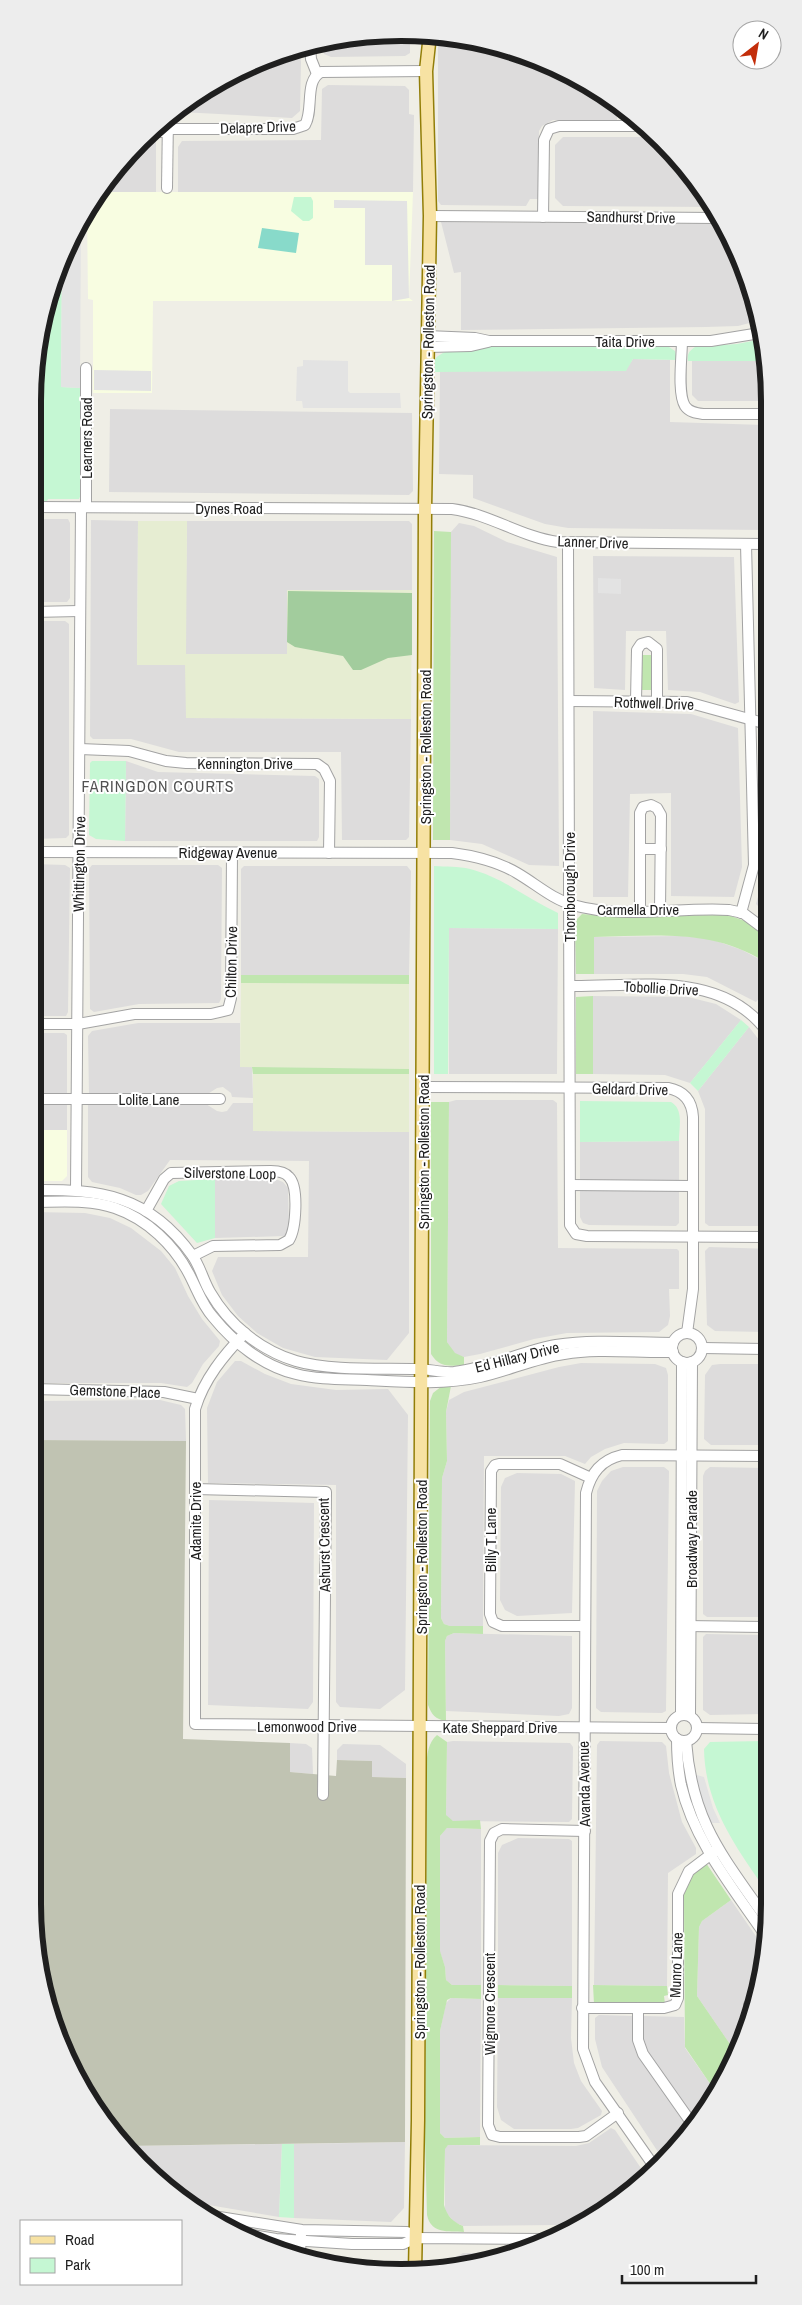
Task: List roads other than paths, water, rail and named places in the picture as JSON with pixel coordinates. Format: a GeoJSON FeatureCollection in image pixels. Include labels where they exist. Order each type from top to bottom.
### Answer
{"type":"FeatureCollection","features":[{"type":"Feature","properties":{"kind":"main road","name":"Springston - Rolleston Road"},"geometry":{"type":"LineString","coordinates":[[415,2263],[422,1369],[425,509],[430,216],[426,72],[429,42]]}},
{"type":"Feature","properties":{"kind":"street"},"geometry":{"type":"LineString","coordinates":[[311,53],[316,74],[332,70],[426,72]]}},
{"type":"Feature","properties":{"kind":"street","name":"Delapre Drive"},"geometry":{"type":"LineString","coordinates":[[168,130],[293,129],[304,125],[310,117],[311,89],[316,74]]}},
{"type":"Feature","properties":{"kind":"street"},"geometry":{"type":"LineString","coordinates":[[543,217],[544,140],[549,129],[559,126],[631,125]]}},
{"type":"Feature","properties":{"kind":"street"},"geometry":{"type":"LineString","coordinates":[[165,130],[168,130],[167,188]]}},
{"type":"Feature","properties":{"kind":"street","name":"Sandhurst Drive"},"geometry":{"type":"LineString","coordinates":[[430,216],[711,218]]}},
{"type":"Feature","properties":{"kind":"street","name":"Taita Drive"},"geometry":{"type":"LineString","coordinates":[[427,342],[475,338],[489,341],[682,341],[731,339],[755,334]]}},
{"type":"Feature","properties":{"kind":"street"},"geometry":{"type":"LineString","coordinates":[[682,341],[682,393],[686,407],[693,412],[703,414],[761,414]]}},
{"type":"Feature","properties":{"kind":"street","name":"Learners Road"},"geometry":{"type":"LineString","coordinates":[[84,508],[86,368]]}},
{"type":"Feature","properties":{"kind":"street","name":"Dynes Road"},"geometry":{"type":"LineString","coordinates":[[41,507],[425,509]]}},
{"type":"Feature","properties":{"kind":"street","name":"Whittington Drive"},"geometry":{"type":"LineString","coordinates":[[76,1190],[80,611],[84,508]]}},
{"type":"Feature","properties":{"kind":"street","name":"Lanner Drive"},"geometry":{"type":"LineString","coordinates":[[425,509],[452,509],[480,514],[537,538],[568,542],[761,544]]}},
{"type":"Feature","properties":{"kind":"street","name":"Thornborough Drive"},"geometry":{"type":"LineString","coordinates":[[568,542],[570,1225],[572,1230],[580,1236],[692,1237]]}},
{"type":"Feature","properties":{"kind":"street"},"geometry":{"type":"LineString","coordinates":[[741,912],[754,865],[746,544]]}},
{"type":"Feature","properties":{"kind":"street"},"geometry":{"type":"LineString","coordinates":[[41,612],[80,611]]}},
{"type":"Feature","properties":{"kind":"street"},"geometry":{"type":"LineString","coordinates":[[636,701],[637,650],[641,644],[648,642],[655,646],[657,654],[658,702]]}},
{"type":"Feature","properties":{"kind":"street","name":"Rothwell Drive"},"geometry":{"type":"LineString","coordinates":[[569,701],[636,701],[696,704],[761,722]]}},
{"type":"Feature","properties":{"kind":"street","name":"Kennington Drive"},"geometry":{"type":"LineString","coordinates":[[80,749],[128,751],[166,762],[317,764],[327,772],[330,781],[329,853]]}},
{"type":"Feature","properties":{"kind":"street"},"geometry":{"type":"LineString","coordinates":[[640,910],[640,813],[643,807],[650,804],[657,808],[661,815],[660,910]]}},
{"type":"Feature","properties":{"kind":"street"},"geometry":{"type":"LineString","coordinates":[[640,849],[661,849]]}},
{"type":"Feature","properties":{"kind":"street","name":"Ridgeway Avenue"},"geometry":{"type":"LineString","coordinates":[[41,852],[424,853]]}},
{"type":"Feature","properties":{"kind":"street","name":"Chilton Drive"},"geometry":{"type":"LineString","coordinates":[[78,1024],[134,1014],[211,1014],[228,1010],[231,998],[232,852]]}},
{"type":"Feature","properties":{"kind":"street","name":"Carmella Drive"},"geometry":{"type":"LineString","coordinates":[[424,853],[465,855],[497,863],[518,873],[548,894],[570,904],[602,911],[721,909],[741,912],[761,926]]}},
{"type":"Feature","properties":{"kind":"street","name":"Tobollie Drive"},"geometry":{"type":"LineString","coordinates":[[570,986],[678,986],[702,989],[728,998],[761,1022]]}},
{"type":"Feature","properties":{"kind":"street"},"geometry":{"type":"LineString","coordinates":[[41,1024],[78,1024]]}},
{"type":"Feature","properties":{"kind":"street","name":"Geldard Drive"},"geometry":{"type":"LineString","coordinates":[[423,1087],[668,1088],[681,1092],[689,1101],[692,1111],[693,1289],[687,1333]]}},
{"type":"Feature","properties":{"kind":"street","name":"Lolite Lane"},"geometry":{"type":"LineString","coordinates":[[41,1099],[220,1099]]}},
{"type":"Feature","properties":{"kind":"street","name":"Silverstone Loop"},"geometry":{"type":"LineString","coordinates":[[146,1211],[164,1179],[172,1173],[271,1171],[281,1172],[289,1177],[293,1185],[295,1223],[289,1240],[280,1245],[214,1246],[193,1256]]}},
{"type":"Feature","properties":{"kind":"street"},"geometry":{"type":"LineString","coordinates":[[570,1185],[692,1186]]}},
{"type":"Feature","properties":{"kind":"street","name":"Ed Hillary Drive"},"geometry":{"type":"LineString","coordinates":[[41,1190],[102,1192],[146,1211],[172,1232],[193,1256],[221,1309],[245,1333],[273,1352],[297,1362],[321,1366],[422,1369],[453,1372],[488,1365],[544,1348],[572,1343],[673,1348]]}},
{"type":"Feature","properties":{"kind":"street","name":"Ed Hillary Drive"},"geometry":{"type":"LineString","coordinates":[[41,1202],[100,1204],[127,1213],[155,1231],[182,1261],[212,1317],[236,1342],[266,1362],[295,1374],[322,1378],[453,1382],[566,1354],[673,1348]]}},
{"type":"Feature","properties":{"kind":"street"},"geometry":{"type":"LineString","coordinates":[[692,1237],[761,1237]]}},
{"type":"Feature","properties":{"kind":"street","name":"Adamite Drive"},"geometry":{"type":"LineString","coordinates":[[195,1724],[195,1409],[211,1373],[245,1333]]}},
{"type":"Feature","properties":{"kind":"street"},"geometry":{"type":"LineString","coordinates":[[687,1333],[696,1336],[703,1348],[700,1357],[687,1362],[673,1348],[679,1336],[687,1333]]}},
{"type":"Feature","properties":{"kind":"street"},"geometry":{"type":"LineString","coordinates":[[703,1348],[761,1348]]}},
{"type":"Feature","properties":{"kind":"street","name":"Broadway Parade"},"geometry":{"type":"LineString","coordinates":[[686,1716],[687,1362]]}},
{"type":"Feature","properties":{"kind":"street","name":"Gemstone Place"},"geometry":{"type":"LineString","coordinates":[[41,1389],[164,1392],[198,1399]]}},
{"type":"Feature","properties":{"kind":"street"},"geometry":{"type":"LineString","coordinates":[[591,1478],[600,1465],[614,1457],[631,1455],[761,1456]]}},
{"type":"Feature","properties":{"kind":"street","name":"Billy T Lane"},"geometry":{"type":"LineString","coordinates":[[585,1626],[502,1626],[493,1622],[490,1614],[491,1471],[495,1465],[499,1464],[560,1464],[591,1478]]}},
{"type":"Feature","properties":{"kind":"street","name":"Avanda Avenue"},"geometry":{"type":"LineString","coordinates":[[591,1478],[586,1493],[585,1505],[585,1832],[582,2008],[584,2049],[589,2070],[601,2091],[651,2162]]}},
{"type":"Feature","properties":{"kind":"street","name":"Ashurst Crescent"},"geometry":{"type":"LineString","coordinates":[[195,1489],[326,1492],[324,1726]]}},
{"type":"Feature","properties":{"kind":"street"},"geometry":{"type":"LineString","coordinates":[[686,1626],[761,1627]]}},
{"type":"Feature","properties":{"kind":"street"},"geometry":{"type":"LineString","coordinates":[[681,1740],[695,1735],[697,1728],[696,1721],[686,1716],[674,1720],[671,1728],[681,1740],[694,1798],[715,1852],[760,1925]]}},
{"type":"Feature","properties":{"kind":"street","name":"Lemonwood Drive"},"geometry":{"type":"LineString","coordinates":[[195,1724],[420,1727]]}},
{"type":"Feature","properties":{"kind":"street"},"geometry":{"type":"LineString","coordinates":[[323,1795],[324,1726]]}},
{"type":"Feature","properties":{"kind":"street","name":"Kate Sheppard Drive"},"geometry":{"type":"LineString","coordinates":[[420,1727],[671,1728]]}},
{"type":"Feature","properties":{"kind":"street"},"geometry":{"type":"LineString","coordinates":[[697,1728],[761,1728]]}},
{"type":"Feature","properties":{"kind":"street","name":"Wigmore Crescent"},"geometry":{"type":"LineString","coordinates":[[585,1832],[502,1829],[494,1833],[490,1841],[488,2125],[492,2135],[500,2138],[579,2137],[586,2136],[618,2114]]}},
{"type":"Feature","properties":{"kind":"street"},"geometry":{"type":"LineString","coordinates":[[715,1852],[761,1912]]}},
{"type":"Feature","properties":{"kind":"street","name":"Munro Lane"},"geometry":{"type":"LineString","coordinates":[[582,2008],[664,2008],[675,2005],[677,2002],[678,1894],[689,1871],[715,1852]]}},
{"type":"Feature","properties":{"kind":"street"},"geometry":{"type":"LineString","coordinates":[[638,2008],[638,2040],[643,2054],[688,2118]]}},
{"type":"Feature","properties":{"kind":"street"},"geometry":{"type":"LineString","coordinates":[[226,2219],[302,2230],[407,2232],[416,2238]]}},
{"type":"Feature","properties":{"kind":"street"},"geometry":{"type":"LineString","coordinates":[[300,2249],[302,2230]]}},
{"type":"Feature","properties":{"kind":"street"},"geometry":{"type":"LineString","coordinates":[[263,2236],[300,2241],[403,2244],[416,2238],[532,2239]]}},
{"type":"Feature","properties":{"kind":"district","name":"FARINGDON COURTS"},"geometry":{"type":"Point","coordinates":[158,786]}}]}
